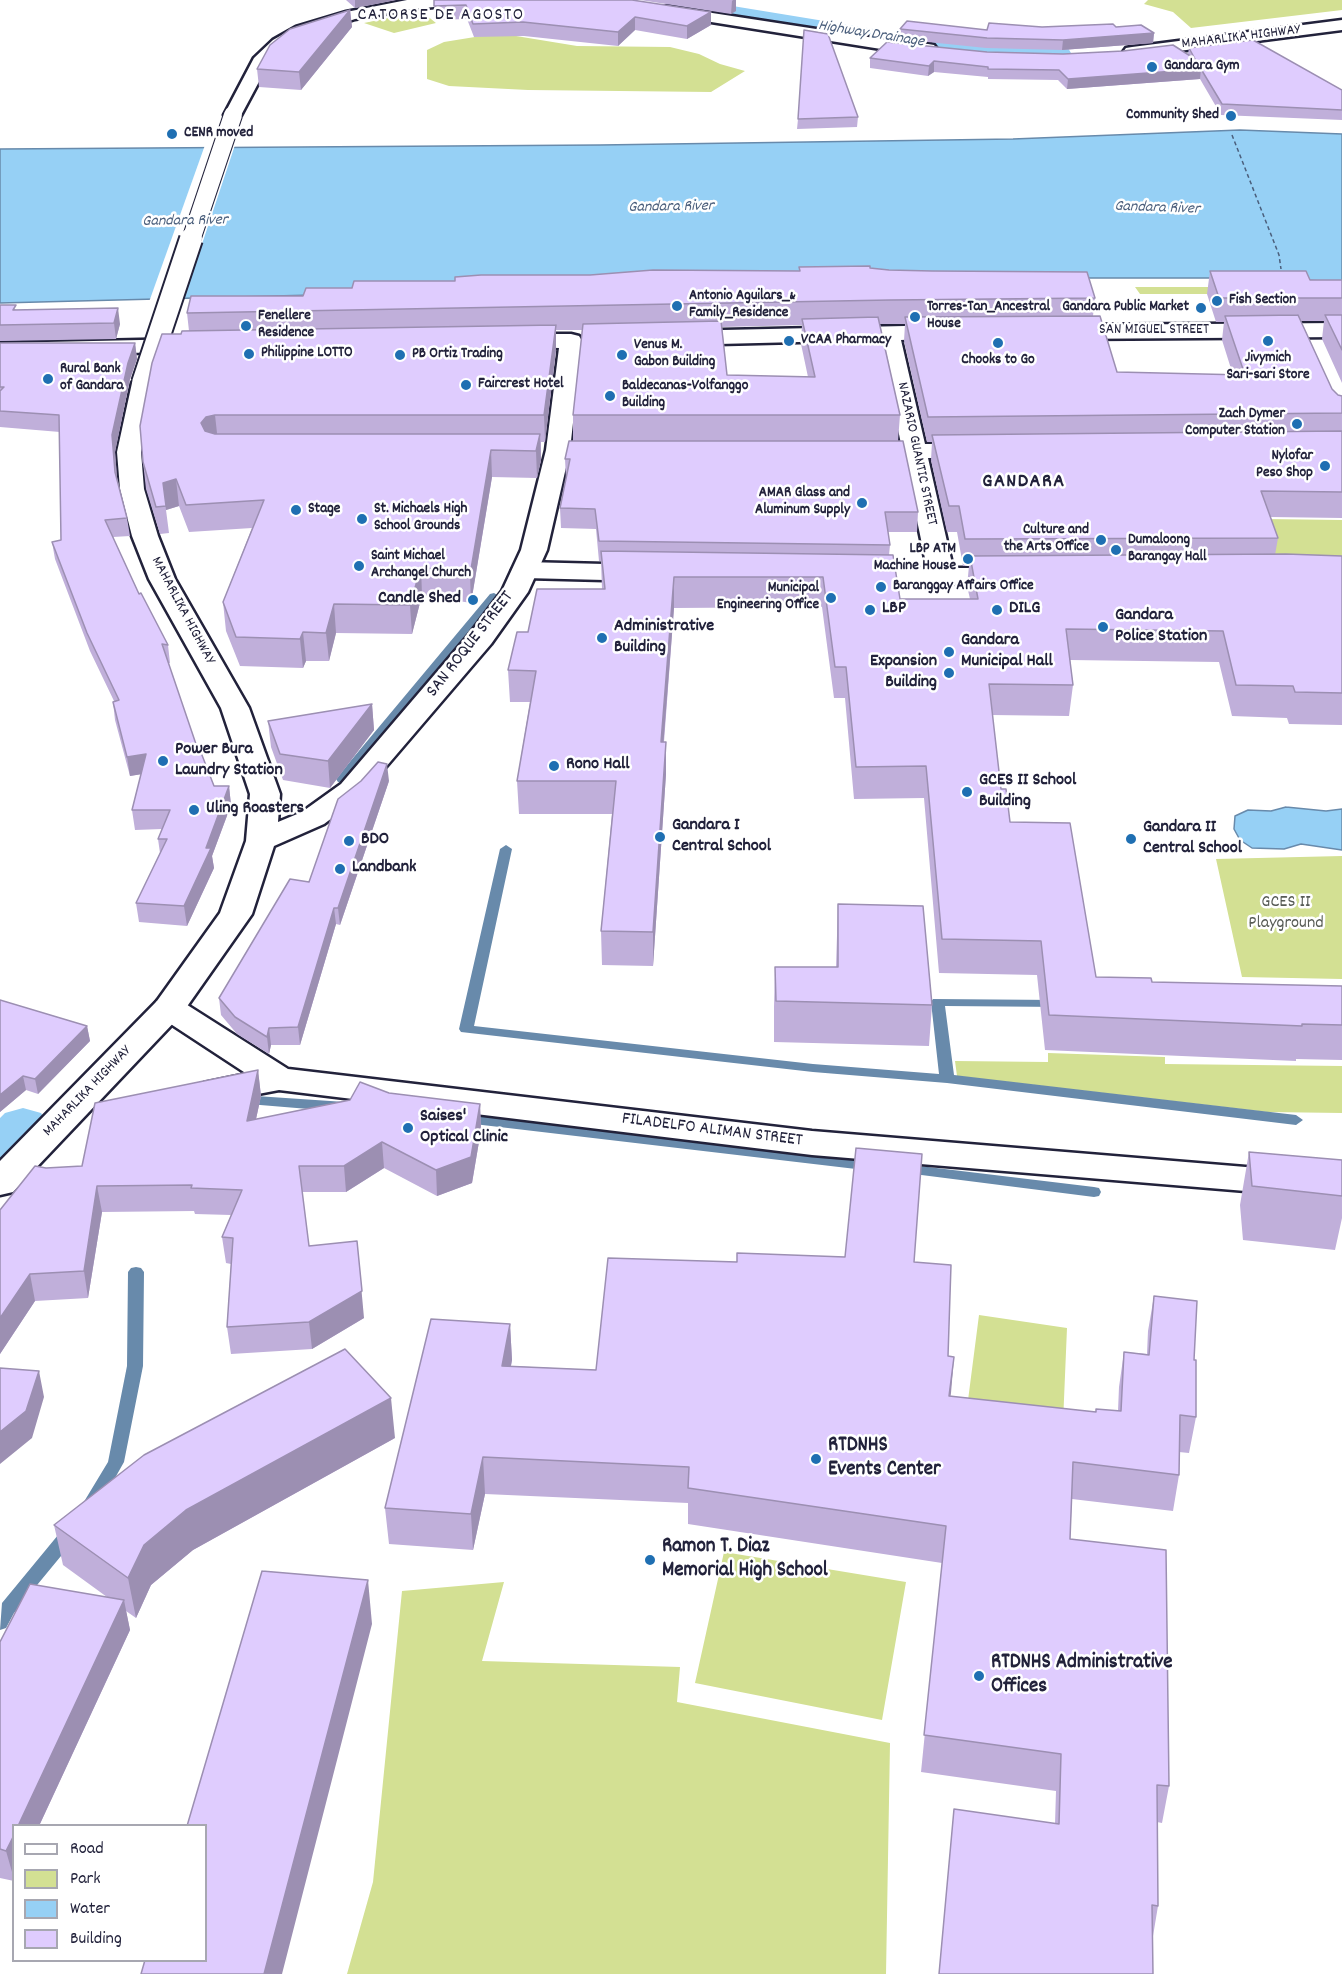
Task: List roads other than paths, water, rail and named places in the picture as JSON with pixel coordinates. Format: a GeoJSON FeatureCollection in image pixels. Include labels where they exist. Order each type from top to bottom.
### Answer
{"type":"FeatureCollection","features":[{"type":"Feature","properties":{"kind":"main road","name":"MAHARLIKA HIGHWAY"},"geometry":{"type":"LineString","coordinates":[[0,1183],[169,1008],[236,914],[261,841],[265,795],[235,708],[162,579],[145,536],[132,489],[129,452],[143,382],[233,115],[263,58],[279,44],[302,31],[352,15],[412,4],[456,0]]}},
{"type":"Feature","properties":{"kind":"main road"},"geometry":{"type":"LineString","coordinates":[[656,9],[881,44],[946,50]]}},
{"type":"Feature","properties":{"kind":"main road","name":"MAHARLIKA HIGHWAY"},"geometry":{"type":"LineString","coordinates":[[1110,54],[1342,25]]}},
{"type":"Feature","properties":{"kind":"main road"},"geometry":{"type":"LineString","coordinates":[[1304,330],[1314,351]]}},
{"type":"Feature","properties":{"kind":"main road","name":"SAN MIGUEL STREET"},"geometry":{"type":"LineString","coordinates":[[1043,332],[1342,330]]}},
{"type":"Feature","properties":{"kind":"main road"},"geometry":{"type":"LineString","coordinates":[[653,339],[972,332]]}},
{"type":"Feature","properties":{"kind":"main road","name":"NAZARIO GUANTIC STREET"},"geometry":{"type":"LineString","coordinates":[[889,333],[942,576]]}},
{"type":"Feature","properties":{"kind":"main road"},"geometry":{"type":"LineString","coordinates":[[488,342],[595,340]]}},
{"type":"Feature","properties":{"kind":"main road","name":"SAN ROQUE STREET"},"geometry":{"type":"LineString","coordinates":[[261,841],[313,818],[351,790],[481,638],[514,592],[534,550],[558,450],[571,341]]}},
{"type":"Feature","properties":{"kind":"main road"},"geometry":{"type":"LineString","coordinates":[[0,350],[203,346]]}},
{"type":"Feature","properties":{"kind":"main road"},"geometry":{"type":"LineString","coordinates":[[833,451],[999,450]]}},
{"type":"Feature","properties":{"kind":"main road"},"geometry":{"type":"LineString","coordinates":[[525,570],[666,574]]}},
{"type":"Feature","properties":{"kind":"main road"},"geometry":{"type":"LineString","coordinates":[[827,575],[1035,575]]}},
{"type":"Feature","properties":{"kind":"main road","name":"FILADELFO ALIMAN STREET"},"geometry":{"type":"LineString","coordinates":[[169,1008],[279,1079]]}},
{"type":"Feature","properties":{"kind":"main road","name":"FILADELFO ALIMAN STREET"},"geometry":{"type":"LineString","coordinates":[[187,1096],[279,1079],[812,1143],[1342,1186]]}},
{"type":"Feature","properties":{"kind":"main road"},"geometry":{"type":"LineString","coordinates":[[61,1120],[118,1109]]}},
{"type":"Feature","properties":{"kind":"water","name":"Gandara River"},"geometry":{"type":"Polygon","coordinates":[[[1240,130],[1342,134],[1342,282],[1262,278],[979,278],[0,303],[0,149],[600,145],[1013,139],[1240,130]]]}},
{"type":"Feature","properties":{"kind":"water"},"geometry":{"type":"Polygon","coordinates":[[[1286,807],[1326,811],[1342,809],[1342,850],[1301,844],[1284,849],[1252,848],[1240,840],[1234,829],[1235,816],[1248,810],[1271,811],[1286,807]]]}},
{"type":"Feature","properties":{"kind":"waterway","name":"Highway Drainage"},"geometry":{"type":"LineString","coordinates":[[683,5],[922,44],[996,52],[1059,53]]}},
{"type":"Feature","properties":{"kind":"waterway"},"geometry":{"type":"LineString","coordinates":[[342,779],[494,596]]}},
{"type":"Feature","properties":{"kind":"waterway"},"geometry":{"type":"LineString","coordinates":[[506,849],[466,1029],[813,1068],[947,1079]]}},
{"type":"Feature","properties":{"kind":"waterway"},"geometry":{"type":"LineString","coordinates":[[947,1079],[938,1002],[1058,1004]]}},
{"type":"Feature","properties":{"kind":"waterway"},"geometry":{"type":"LineString","coordinates":[[947,1079],[1296,1120]]}},
{"type":"Feature","properties":{"kind":"waterway"},"geometry":{"type":"LineString","coordinates":[[241,1100],[345,1107]]}},
{"type":"Feature","properties":{"kind":"waterway"},"geometry":{"type":"LineString","coordinates":[[462,1119],[873,1166]]}},
{"type":"Feature","properties":{"kind":"waterway"},"geometry":{"type":"LineString","coordinates":[[0,1148],[23,1125]]}},
{"type":"Feature","properties":{"kind":"waterway"},"geometry":{"type":"LineString","coordinates":[[903,1169],[1094,1192]]}},
{"type":"Feature","properties":{"kind":"waterway"},"geometry":{"type":"LineString","coordinates":[[91,1505],[116,1462],[135,1366],[136,1272]]}},
{"type":"Feature","properties":{"kind":"waterway"},"geometry":{"type":"LineString","coordinates":[[0,1623],[8,1608],[69,1534]]}},
{"type":"Feature","properties":{"kind":"place","name":"Gandara Gym"},"geometry":{"type":"Point","coordinates":[1152,67]}},
{"type":"Feature","properties":{"kind":"place","name":"Community Shed"},"geometry":{"type":"Point","coordinates":[1231,116]}},
{"type":"Feature","properties":{"kind":"place","name":"CENR moved"},"geometry":{"type":"Point","coordinates":[172,134]}},
{"type":"Feature","properties":{"kind":"place","name":"Fish Section"},"geometry":{"type":"Point","coordinates":[1217,301]}},
{"type":"Feature","properties":{"kind":"place","name":"Antonio Aguilars_& Family_Residence"},"geometry":{"type":"Point","coordinates":[677,306]}},
{"type":"Feature","properties":{"kind":"place","name":"Gandara Public Market"},"geometry":{"type":"Point","coordinates":[1201,308]}},
{"type":"Feature","properties":{"kind":"place","name":"Torres-Tan_Ancestral House"},"geometry":{"type":"Point","coordinates":[915,317]}},
{"type":"Feature","properties":{"kind":"place","name":"Fenellere Residence"},"geometry":{"type":"Point","coordinates":[246,326]}},
{"type":"Feature","properties":{"kind":"place","name":"VCAA Pharmacy"},"geometry":{"type":"Point","coordinates":[789,341]}},
{"type":"Feature","properties":{"kind":"place","name":"Jivymich Sari-sari Store"},"geometry":{"type":"Point","coordinates":[1268,341]}},
{"type":"Feature","properties":{"kind":"place","name":"Chooks to Go"},"geometry":{"type":"Point","coordinates":[998,343]}},
{"type":"Feature","properties":{"kind":"place","name":"Philippine LOTTO"},"geometry":{"type":"Point","coordinates":[249,354]}},
{"type":"Feature","properties":{"kind":"place","name":"PB Ortiz Trading"},"geometry":{"type":"Point","coordinates":[400,355]}},
{"type":"Feature","properties":{"kind":"place","name":"Venus M. Gabon Building"},"geometry":{"type":"Point","coordinates":[622,355]}},
{"type":"Feature","properties":{"kind":"place","name":"Rural Bank of Gandara"},"geometry":{"type":"Point","coordinates":[48,379]}},
{"type":"Feature","properties":{"kind":"place","name":"Faircrest Hotel"},"geometry":{"type":"Point","coordinates":[466,385]}},
{"type":"Feature","properties":{"kind":"place","name":"Baldecanas-Volfanggo Building"},"geometry":{"type":"Point","coordinates":[610,396]}},
{"type":"Feature","properties":{"kind":"place","name":"Zach Dymer Computer Station"},"geometry":{"type":"Point","coordinates":[1297,424]}},
{"type":"Feature","properties":{"kind":"place","name":"Nylofar Peso Shop"},"geometry":{"type":"Point","coordinates":[1325,466]}},
{"type":"Feature","properties":{"kind":"place","name":"AMAR Glass and Aluminum Supply"},"geometry":{"type":"Point","coordinates":[862,503]}},
{"type":"Feature","properties":{"kind":"place","name":"Stage"},"geometry":{"type":"Point","coordinates":[296,510]}},
{"type":"Feature","properties":{"kind":"place","name":"St. Michaels High School Grounds"},"geometry":{"type":"Point","coordinates":[362,519]}},
{"type":"Feature","properties":{"kind":"place","name":"Culture and the Arts Office"},"geometry":{"type":"Point","coordinates":[1101,540]}},
{"type":"Feature","properties":{"kind":"place","name":"Dumaloong Barangay Hall"},"geometry":{"type":"Point","coordinates":[1116,550]}},
{"type":"Feature","properties":{"kind":"place","name":"LBP ATM Machine House"},"geometry":{"type":"Point","coordinates":[968,559]}},
{"type":"Feature","properties":{"kind":"place","name":"Saint Michael Archangel Church"},"geometry":{"type":"Point","coordinates":[359,566]}},
{"type":"Feature","properties":{"kind":"place","name":"Baranggay Affairs Office"},"geometry":{"type":"Point","coordinates":[881,587]}},
{"type":"Feature","properties":{"kind":"place","name":"Municipal Engineering Office"},"geometry":{"type":"Point","coordinates":[831,598]}},
{"type":"Feature","properties":{"kind":"place","name":"Candle Shed"},"geometry":{"type":"Point","coordinates":[473,600]}},
{"type":"Feature","properties":{"kind":"place","name":"LBP"},"geometry":{"type":"Point","coordinates":[870,610]}},
{"type":"Feature","properties":{"kind":"place","name":"DILG"},"geometry":{"type":"Point","coordinates":[997,610]}},
{"type":"Feature","properties":{"kind":"place","name":"Gandara Police Station"},"geometry":{"type":"Point","coordinates":[1103,627]}},
{"type":"Feature","properties":{"kind":"place","name":"Administrative Building"},"geometry":{"type":"Point","coordinates":[602,638]}},
{"type":"Feature","properties":{"kind":"place","name":"Gandara Municipal Hall"},"geometry":{"type":"Point","coordinates":[949,652]}},
{"type":"Feature","properties":{"kind":"place","name":"Expansion Building"},"geometry":{"type":"Point","coordinates":[949,673]}},
{"type":"Feature","properties":{"kind":"place","name":"Power Bura Laundry Station"},"geometry":{"type":"Point","coordinates":[163,761]}},
{"type":"Feature","properties":{"kind":"place","name":"Rono Hall"},"geometry":{"type":"Point","coordinates":[554,766]}},
{"type":"Feature","properties":{"kind":"place","name":"GCES II School Building"},"geometry":{"type":"Point","coordinates":[967,792]}},
{"type":"Feature","properties":{"kind":"place","name":"Uling Roasters"},"geometry":{"type":"Point","coordinates":[194,810]}},
{"type":"Feature","properties":{"kind":"place","name":"Gandara I Central School"},"geometry":{"type":"Point","coordinates":[660,837]}},
{"type":"Feature","properties":{"kind":"place","name":"Gandara II Central School"},"geometry":{"type":"Point","coordinates":[1131,839]}},
{"type":"Feature","properties":{"kind":"place","name":"BDO"},"geometry":{"type":"Point","coordinates":[349,841]}},
{"type":"Feature","properties":{"kind":"place","name":"Landbank"},"geometry":{"type":"Point","coordinates":[340,869]}},
{"type":"Feature","properties":{"kind":"place","name":"Saises' Optical Clinic"},"geometry":{"type":"Point","coordinates":[408,1128]}},
{"type":"Feature","properties":{"kind":"place","name":"RTDNHS Events Center"},"geometry":{"type":"Point","coordinates":[816,1459]}},
{"type":"Feature","properties":{"kind":"place","name":"Ramon T. Diaz Memorial High School"},"geometry":{"type":"Point","coordinates":[650,1560]}},
{"type":"Feature","properties":{"kind":"place","name":"RTDNHS Administrative Offices"},"geometry":{"type":"Point","coordinates":[979,1676]}},
{"type":"Feature","properties":{"kind":"district","name":"CATORSE DE AGOSTO"},"geometry":{"type":"Point","coordinates":[441,17]}},
{"type":"Feature","properties":{"kind":"district","name":"GANDARA"},"geometry":{"type":"Point","coordinates":[1024,483]}},
{"type":"Feature","properties":{"kind":"park label","name":"GCES II Playground"},"geometry":{"type":"Point","coordinates":[1286,914]}}]}
